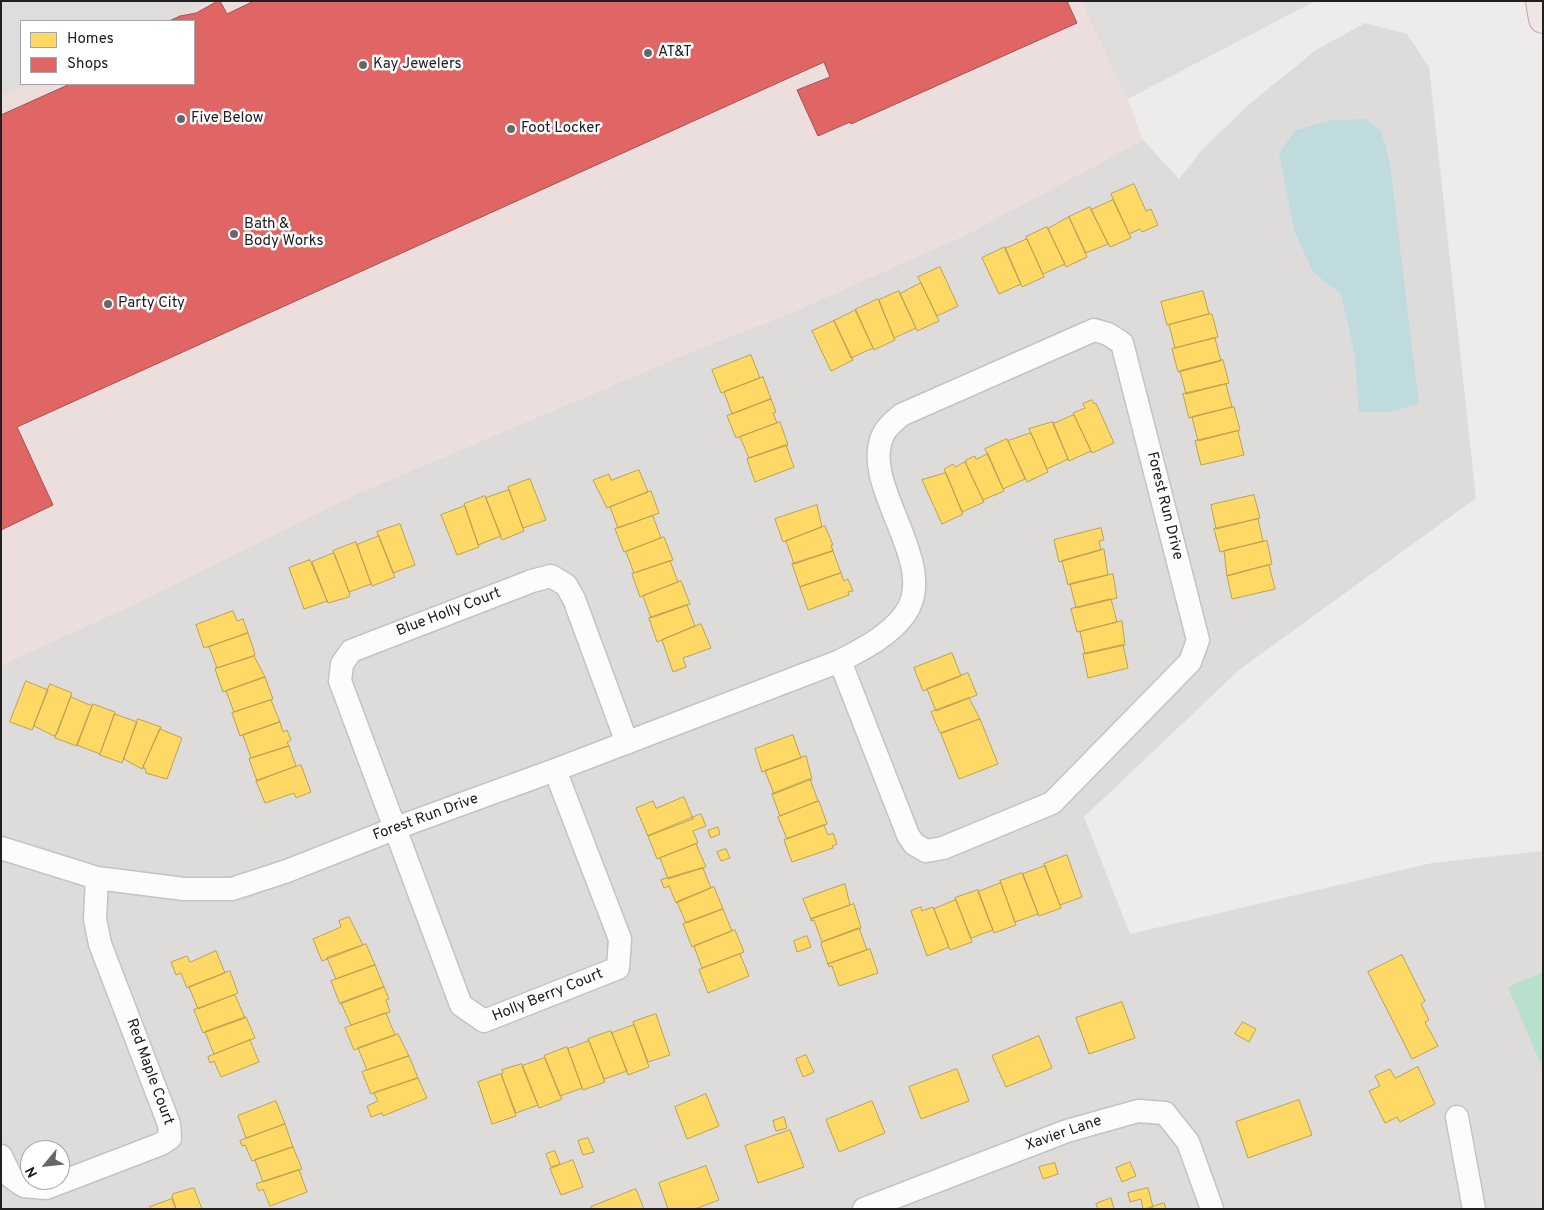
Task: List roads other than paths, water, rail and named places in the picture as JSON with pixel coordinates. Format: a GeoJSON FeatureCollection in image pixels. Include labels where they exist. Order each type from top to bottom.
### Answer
{"type":"FeatureCollection","features":[{"type":"Feature","properties":{"kind":"highway"},"geometry":{"type":"LineString","coordinates":[[1540,1],[1543,19]]}},
{"type":"Feature","properties":{"kind":"street","name":"Forest Run Drive"},"geometry":{"type":"LineString","coordinates":[[1,848],[97,878],[184,890],[232,889],[287,872],[396,828],[627,743],[840,661],[867,647],[905,614],[913,588],[913,572],[909,553],[879,469],[878,448],[883,433],[901,415],[1081,334],[1094,330],[1108,334],[1122,343],[1198,640],[1190,662],[1052,803],[943,848],[926,851],[914,844],[908,835],[840,661]]}},
{"type":"Feature","properties":{"kind":"street","name":"Blue Holly Court"},"geometry":{"type":"LineString","coordinates":[[396,828],[340,681],[342,664],[351,651],[532,581],[551,576],[566,585],[574,599],[627,743]]}},
{"type":"Feature","properties":{"kind":"street","name":"Holly Berry Court"},"geometry":{"type":"LineString","coordinates":[[396,828],[461,1005],[484,1021],[618,968],[620,939],[555,770]]}},
{"type":"Feature","properties":{"kind":"street","name":"Red Maple Court"},"geometry":{"type":"LineString","coordinates":[[1,1156],[11,1176],[24,1186],[46,1188],[161,1144],[170,1138],[169,1124],[100,944],[95,919],[97,878]]}},
{"type":"Feature","properties":{"kind":"street","name":"Xavier Lane"},"geometry":{"type":"LineString","coordinates":[[864,1209],[1067,1131],[1138,1110],[1165,1113],[1188,1142],[1212,1209]]}},
{"type":"Feature","properties":{"kind":"street"},"geometry":{"type":"LineString","coordinates":[[1457,1116],[1474,1209]]}},
{"type":"Feature","properties":{"kind":"water"},"geometry":{"type":"Polygon","coordinates":[[[1366,119],[1381,131],[1390,164],[1419,404],[1389,412],[1359,412],[1354,351],[1341,294],[1313,272],[1294,230],[1279,154],[1295,130],[1333,120],[1366,119]]]}},
{"type":"Feature","properties":{"kind":"place","name":"AT&T"},"geometry":{"type":"Point","coordinates":[648,53]}},
{"type":"Feature","properties":{"kind":"place","name":"Kay Jewelers"},"geometry":{"type":"Point","coordinates":[363,65]}},
{"type":"Feature","properties":{"kind":"place","name":"Five Below"},"geometry":{"type":"Point","coordinates":[181,119]}},
{"type":"Feature","properties":{"kind":"place","name":"Foot Locker"},"geometry":{"type":"Point","coordinates":[511,129]}},
{"type":"Feature","properties":{"kind":"place","name":"Bath & Body Works"},"geometry":{"type":"Point","coordinates":[234,234]}},
{"type":"Feature","properties":{"kind":"place","name":"Party City"},"geometry":{"type":"Point","coordinates":[108,304]}}]}
